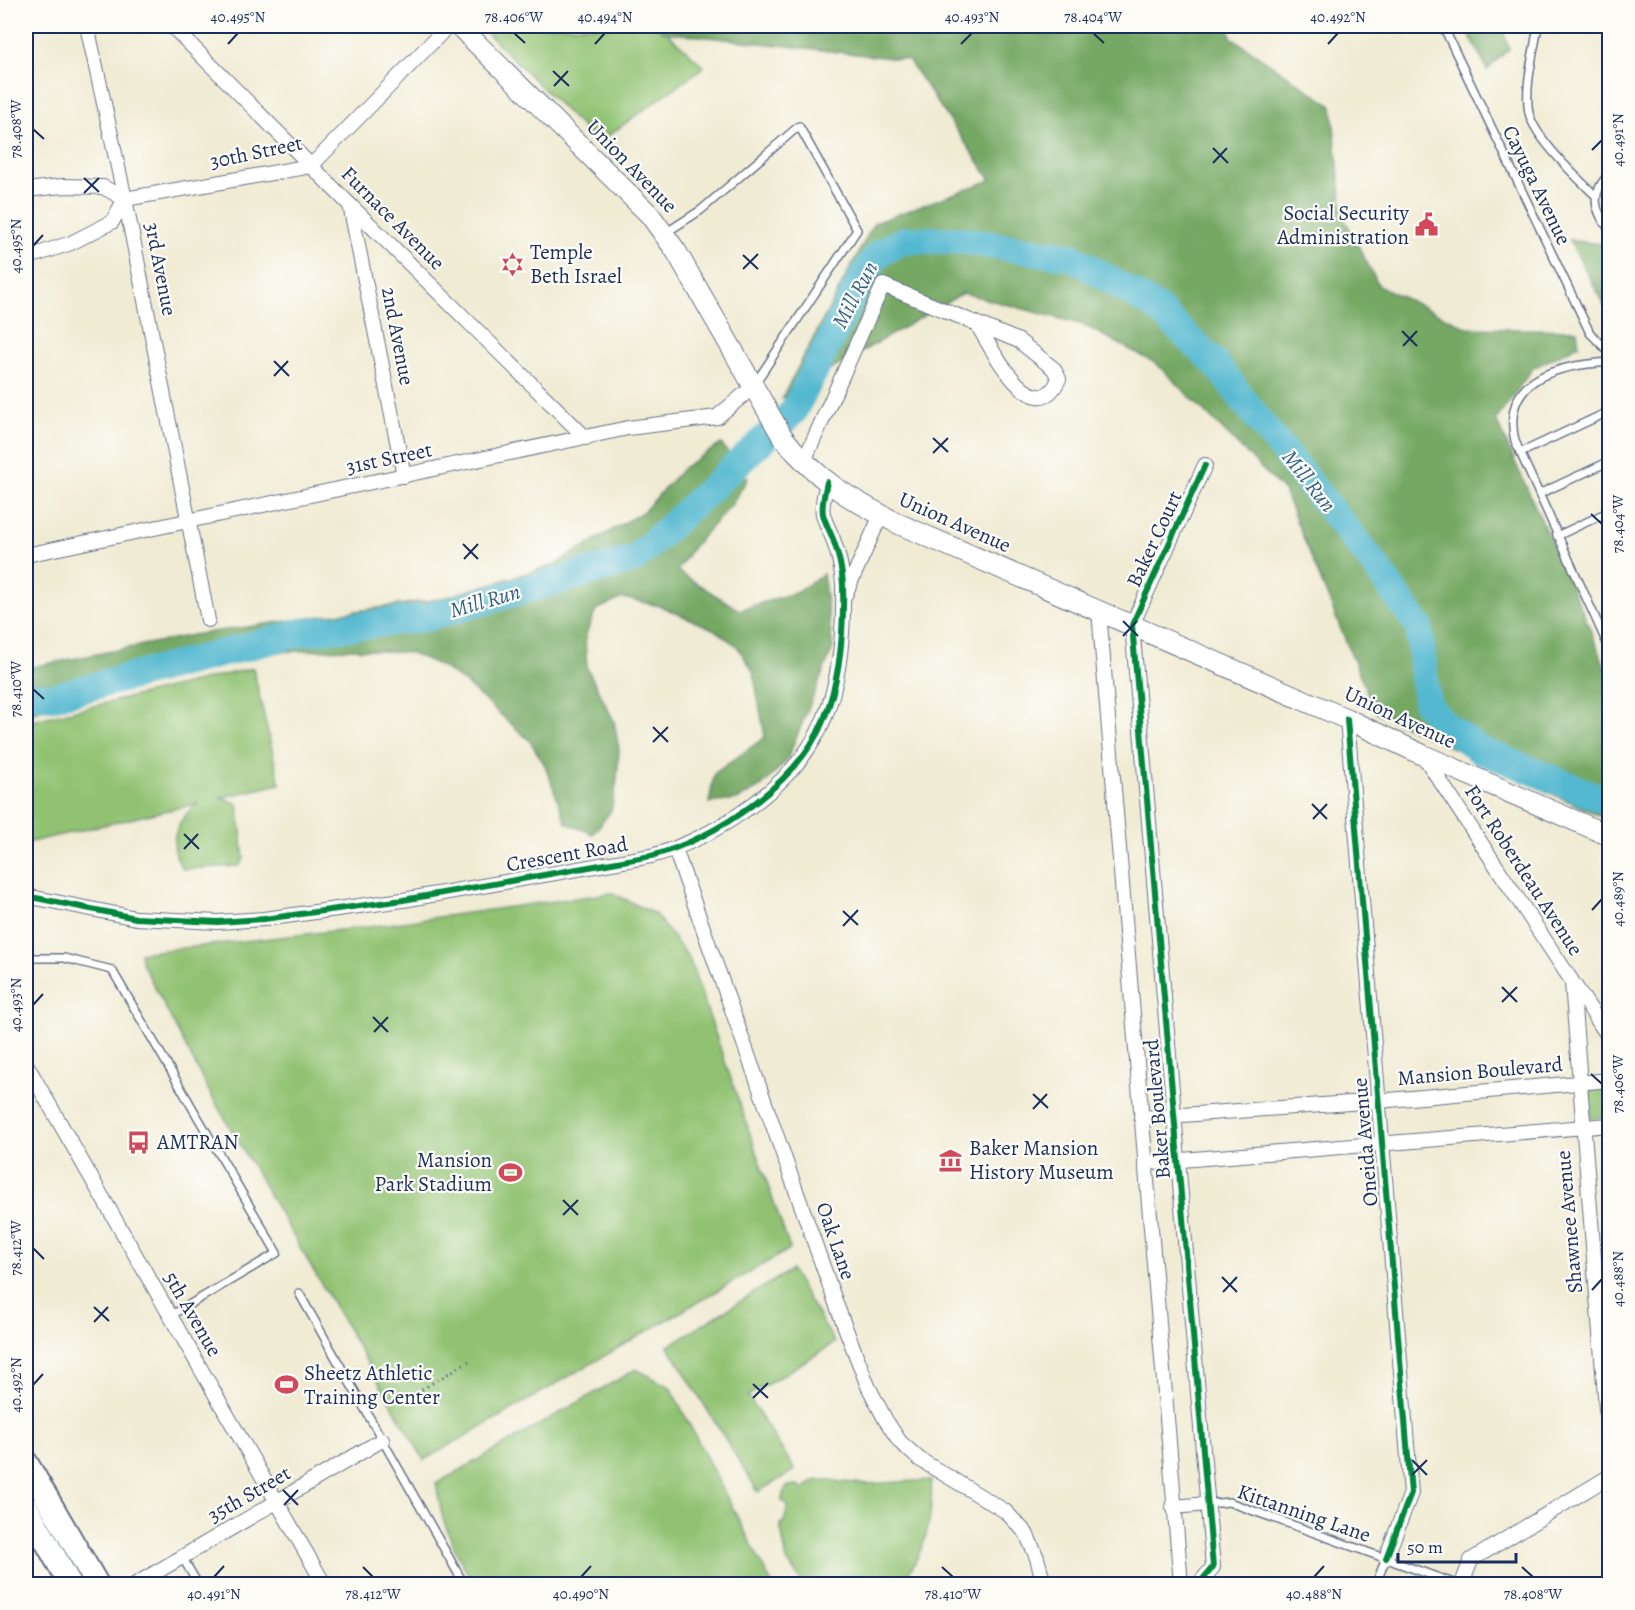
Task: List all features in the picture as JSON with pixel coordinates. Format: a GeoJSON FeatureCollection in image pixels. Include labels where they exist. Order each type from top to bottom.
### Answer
{"type":"FeatureCollection","features":[{"type":"Feature","properties":{"kind":"main road","name":"Union Avenue"},"geometry":{"type":"LineString","coordinates":[[459,26],[650,215],[694,281],[782,436],[804,461],[851,500],[1610,836]]}},
{"type":"Feature","properties":{"kind":"main road"},"geometry":{"type":"LineString","coordinates":[[26,1461],[97,1584]]}},
{"type":"Feature","properties":{"kind":"main road"},"geometry":{"type":"LineString","coordinates":[[26,1506],[70,1584]]}},
{"type":"Feature","properties":{"kind":"street","name":"3rd Avenue"},"geometry":{"type":"LineString","coordinates":[[87,26],[125,199],[208,620]]}},
{"type":"Feature","properties":{"kind":"street","name":"Furnace Avenue"},"geometry":{"type":"LineString","coordinates":[[172,26],[586,438]]}},
{"type":"Feature","properties":{"kind":"street","name":"30th Street"},"geometry":{"type":"LineString","coordinates":[[125,199],[311,166],[448,26]]}},
{"type":"Feature","properties":{"kind":"street"},"geometry":{"type":"LineString","coordinates":[[26,190],[62,186],[103,187],[125,199],[112,222],[71,243],[26,258]]}},
{"type":"Feature","properties":{"kind":"street","name":"2nd Avenue"},"geometry":{"type":"LineString","coordinates":[[350,205],[404,476]]}},
{"type":"Feature","properties":{"kind":"street"},"geometry":{"type":"LineString","coordinates":[[804,461],[883,285],[1019,341],[1054,369],[1059,379],[1054,389],[1043,395],[1031,395],[1017,384],[998,363],[977,324]]}},
{"type":"Feature","properties":{"kind":"street","name":"31st Street"},"geometry":{"type":"LineString","coordinates":[[26,555],[627,428],[717,417],[753,387]]}},
{"type":"Feature","properties":{"kind":"street","name":"Baker Court"},"geometry":{"type":"LineString","coordinates":[[1132,625],[1205,465]]}},
{"type":"Feature","properties":{"kind":"street","name":"Crescent Road"},"geometry":{"type":"LineString","coordinates":[[26,896],[135,918],[218,922],[264,919],[403,900],[651,856],[675,849],[728,822],[755,802],[799,760],[824,719],[832,694],[839,655],[842,600],[841,563],[822,512],[827,482]]}},
{"type":"Feature","properties":{"kind":"street","name":"Crescent Road"},"geometry":{"type":"LineString","coordinates":[[842,600],[881,515]]}},
{"type":"Feature","properties":{"kind":"street","name":"Baker Boulevard"},"geometry":{"type":"LineString","coordinates":[[1099,611],[1181,1584]]}},
{"type":"Feature","properties":{"kind":"street","name":"Baker Boulevard"},"geometry":{"type":"LineString","coordinates":[[1132,625],[1213,1567],[1199,1584]]}},
{"type":"Feature","properties":{"kind":"street","name":"Oneida Avenue"},"geometry":{"type":"LineString","coordinates":[[1347,719],[1411,1493],[1386,1558]]}},
{"type":"Feature","properties":{"kind":"street","name":"Fort Roberdeau Avenue"},"geometry":{"type":"LineString","coordinates":[[1423,755],[1610,1039]]}},
{"type":"Feature","properties":{"kind":"street","name":"Oak Lane"},"geometry":{"type":"LineString","coordinates":[[675,849],[834,1298],[868,1386],[900,1442],[920,1459],[1005,1511],[1026,1533],[1037,1558],[1044,1584]]}},
{"type":"Feature","properties":{"kind":"street","name":"Shawnee Avenue"},"geometry":{"type":"LineString","coordinates":[[1572,982],[1610,1458]]}},
{"type":"Feature","properties":{"kind":"street","name":"5th Avenue"},"geometry":{"type":"LineString","coordinates":[[27,1068],[324,1584]]}},
{"type":"Feature","properties":{"kind":"street","name":"Mansion Boulevard"},"geometry":{"type":"LineString","coordinates":[[1141,1118],[1378,1101],[1610,1080]]}},
{"type":"Feature","properties":{"kind":"street"},"geometry":{"type":"LineString","coordinates":[[1144,1163],[1610,1125]]}},
{"type":"Feature","properties":{"kind":"street","name":"35th Street"},"geometry":{"type":"LineString","coordinates":[[136,1584],[382,1440]]}},
{"type":"Feature","properties":{"kind":"street"},"geometry":{"type":"LineString","coordinates":[[1462,1584],[1471,1560],[1610,1476]]}},
{"type":"Feature","properties":{"kind":"street"},"geometry":{"type":"LineString","coordinates":[[1173,1507],[1208,1504]]}},
{"type":"Feature","properties":{"kind":"lane","name":"Cayuga Avenue"},"geometry":{"type":"LineString","coordinates":[[1443,26],[1590,333],[1610,353]]}},
{"type":"Feature","properties":{"kind":"lane"},"geometry":{"type":"LineString","coordinates":[[1538,26],[1529,80],[1529,114],[1546,144],[1595,195]]}},
{"type":"Feature","properties":{"kind":"lane"},"geometry":{"type":"LineString","coordinates":[[664,234],[701,210],[800,126],[857,230],[753,387]]}},
{"type":"Feature","properties":{"kind":"lane"},"geometry":{"type":"LineString","coordinates":[[1610,173],[1595,195],[1596,208],[1610,230]]}},
{"type":"Feature","properties":{"kind":"lane"},"geometry":{"type":"LineString","coordinates":[[1610,362],[1582,363],[1562,367],[1540,376],[1527,387],[1518,400],[1513,414],[1512,428],[1520,453],[1610,650]]}},
{"type":"Feature","properties":{"kind":"lane"},"geometry":{"type":"LineString","coordinates":[[1520,453],[1610,411]]}},
{"type":"Feature","properties":{"kind":"lane"},"geometry":{"type":"LineString","coordinates":[[1539,494],[1610,461]]}},
{"type":"Feature","properties":{"kind":"lane"},"geometry":{"type":"LineString","coordinates":[[1557,536],[1610,511]]}},
{"type":"Feature","properties":{"kind":"lane"},"geometry":{"type":"LineString","coordinates":[[26,958],[64,958],[112,970],[277,1253],[170,1316]]}},
{"type":"Feature","properties":{"kind":"lane"},"geometry":{"type":"LineString","coordinates":[[299,1293],[464,1584]]}},
{"type":"Feature","properties":{"kind":"lane","name":"Kittanning Lane"},"geometry":{"type":"LineString","coordinates":[[1208,1504],[1229,1502],[1456,1584]]}},
{"type":"Feature","properties":{"kind":"lane"},"geometry":{"type":"LineString","coordinates":[[182,1557],[198,1584]]}},
{"type":"Feature","properties":{"kind":"lane"},"geometry":{"type":"LineString","coordinates":[[1376,1584],[1386,1558]]}},
{"type":"Feature","properties":{"kind":"path"},"geometry":{"type":"LineString","coordinates":[[401,1402],[469,1361]]}},
{"type":"Feature","properties":{"kind":"green space"},"geometry":{"type":"Polygon","coordinates":[[[480,26],[660,26],[704,67],[598,143],[480,26]]]}},
{"type":"Feature","properties":{"kind":"green space"},"geometry":{"type":"Polygon","coordinates":[[[655,26],[1229,26],[1231,37],[1332,106],[1343,216],[1379,286],[1468,328],[1577,330],[1579,345],[1533,368],[1496,420],[1586,619],[1609,677],[1609,820],[1375,712],[1284,491],[1157,364],[1084,325],[963,293],[782,398],[874,223],[991,180],[908,60],[664,32],[655,26]]]}},
{"type":"Feature","properties":{"kind":"green space"},"geometry":{"type":"Polygon","coordinates":[[[1465,26],[1502,26],[1509,49],[1487,70],[1465,26]]]}},
{"type":"Feature","properties":{"kind":"green space"},"geometry":{"type":"Polygon","coordinates":[[[1569,240],[1609,245],[1609,312],[1608,312],[1569,240]]]}},
{"type":"Feature","properties":{"kind":"green space"},"geometry":{"type":"Polygon","coordinates":[[[721,444],[748,478],[732,504],[693,547],[677,571],[739,610],[797,592],[823,574],[833,648],[787,760],[762,786],[737,800],[709,803],[714,774],[765,737],[753,671],[737,646],[713,629],[660,606],[623,598],[596,610],[585,637],[587,668],[614,721],[619,749],[617,781],[611,811],[593,834],[566,823],[545,765],[530,741],[464,682],[439,665],[411,653],[353,649],[269,652],[88,696],[26,714],[26,668],[198,634],[440,599],[554,565],[644,511],[684,467],[721,444]]]}},
{"type":"Feature","properties":{"kind":"green space"},"geometry":{"type":"Polygon","coordinates":[[[253,668],[280,784],[219,798],[238,804],[244,859],[239,866],[183,869],[175,850],[176,832],[185,816],[199,803],[26,843],[26,722],[253,668]]]}},
{"type":"Feature","properties":{"kind":"green space","name":"Mansion Park Stadium"},"geometry":{"type":"Polygon","coordinates":[[[612,893],[655,914],[689,958],[790,1249],[424,1460],[211,1095],[141,961],[140,953],[367,927],[612,893]]]}},
{"type":"Feature","properties":{"kind":"green space"},"geometry":{"type":"Polygon","coordinates":[[[1609,1088],[1609,1118],[1591,1118],[1587,1090],[1609,1088]]]}},
{"type":"Feature","properties":{"kind":"green space"},"geometry":{"type":"Polygon","coordinates":[[[791,1270],[835,1343],[748,1396],[795,1470],[758,1492],[668,1346],[791,1270]]]}},
{"type":"Feature","properties":{"kind":"green space"},"geometry":{"type":"Polygon","coordinates":[[[636,1369],[670,1387],[772,1584],[473,1584],[455,1550],[443,1519],[436,1484],[636,1369]]]}},
{"type":"Feature","properties":{"kind":"green space"},"geometry":{"type":"Polygon","coordinates":[[[817,1480],[869,1484],[931,1480],[931,1508],[926,1535],[916,1560],[901,1584],[800,1584],[800,1579],[787,1561],[780,1524],[784,1522],[788,1506],[782,1501],[783,1493],[788,1486],[799,1485],[802,1489],[817,1480]]]}},
{"type":"Feature","properties":{"kind":"waterway","name":"Mill Run"},"geometry":{"type":"LineString","coordinates":[[26,695],[52,697],[300,633],[425,618],[635,559],[793,412],[862,278],[878,254],[904,240],[958,240],[1072,257],[1157,308],[1214,362],[1369,557],[1419,627],[1427,704],[1445,725],[1480,750],[1610,802]]}},
{"type":"Feature","properties":{"kind":"cycle path"},"geometry":{"type":"LineString","coordinates":[[1199,1584],[1213,1567],[1132,625],[1205,465]]}},
{"type":"Feature","properties":{"kind":"cycle path"},"geometry":{"type":"LineString","coordinates":[[26,896],[136,918],[218,922],[264,919],[403,900],[651,856],[702,836],[752,805],[775,786],[812,743],[830,703],[840,652],[843,584],[837,550],[823,514],[827,482]]}},
{"type":"Feature","properties":{"kind":"cycle path"},"geometry":{"type":"LineString","coordinates":[[1347,719],[1411,1493],[1386,1558]]}},
{"type":"Feature","properties":{"kind":"place","name":"Social Security Administration"},"geometry":{"type":"Point","coordinates":[1427,225]}},
{"type":"Feature","properties":{"kind":"place","name":"Temple Beth Israel"},"geometry":{"type":"Point","coordinates":[512,264]}},
{"type":"Feature","properties":{"kind":"place","name":"AMTRAN"},"geometry":{"type":"Point","coordinates":[139,1142]}},
{"type":"Feature","properties":{"kind":"place","name":"Baker Mansion History Museum"},"geometry":{"type":"Point","coordinates":[951,1160]}},
{"type":"Feature","properties":{"kind":"place","name":"Mansion Park Stadium"},"geometry":{"type":"Point","coordinates":[510,1172]}},
{"type":"Feature","properties":{"kind":"place","name":"Sheetz Athletic Training Center"},"geometry":{"type":"Point","coordinates":[286,1385]}}]}
